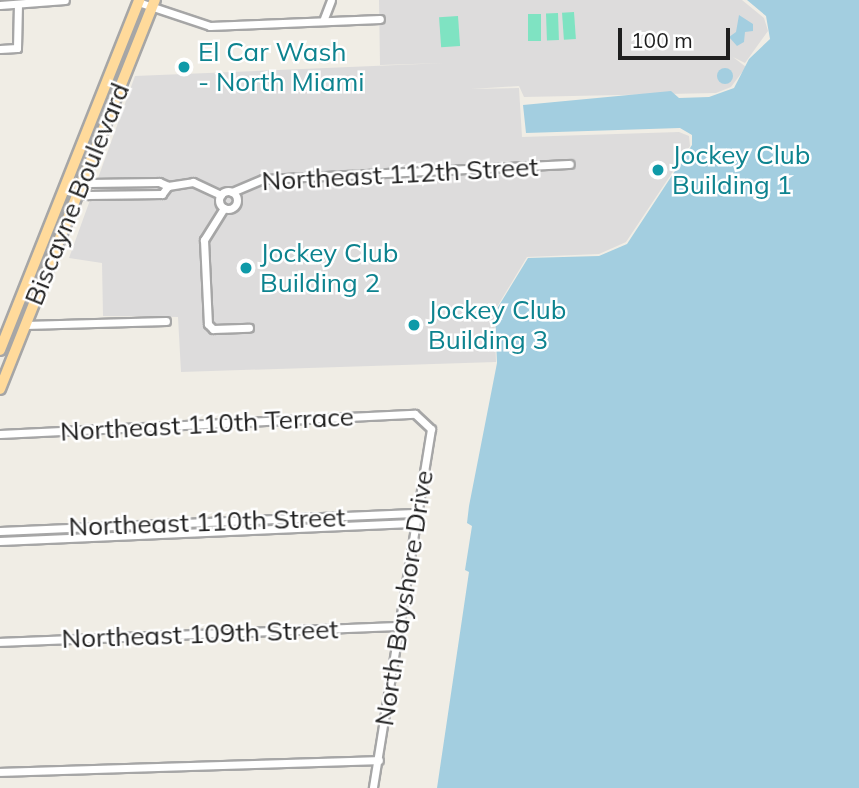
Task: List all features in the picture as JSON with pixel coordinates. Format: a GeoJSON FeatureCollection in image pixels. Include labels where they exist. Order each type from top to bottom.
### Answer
{"type":"FeatureCollection","features":[{"type":"Feature","properties":{"kind":"main road","name":"Biscayne Boulevard"},"geometry":{"type":"LineString","coordinates":[[0,349],[4,328],[63,190],[138,1]]}},
{"type":"Feature","properties":{"kind":"main road","name":"Biscayne Boulevard"},"geometry":{"type":"LineString","coordinates":[[0,389],[153,4]]}},
{"type":"Feature","properties":{"kind":"street"},"geometry":{"type":"LineString","coordinates":[[0,5],[65,0]]}},
{"type":"Feature","properties":{"kind":"street"},"geometry":{"type":"LineString","coordinates":[[323,21],[331,0]]}},
{"type":"Feature","properties":{"kind":"street"},"geometry":{"type":"LineString","coordinates":[[138,1],[210,26],[380,19]]}},
{"type":"Feature","properties":{"kind":"street"},"geometry":{"type":"LineString","coordinates":[[0,49],[17,48],[18,4]]}},
{"type":"Feature","properties":{"kind":"street","name":"Northeast 112th Street"},"geometry":{"type":"LineString","coordinates":[[221,195],[263,178],[570,164]]}},
{"type":"Feature","properties":{"kind":"street"},"geometry":{"type":"LineString","coordinates":[[79,191],[89,183],[141,182],[168,186],[193,182],[221,195],[224,208]]}},
{"type":"Feature","properties":{"kind":"street"},"geometry":{"type":"LineString","coordinates":[[141,182],[141,194]]}},
{"type":"Feature","properties":{"kind":"street"},"geometry":{"type":"LineString","coordinates":[[63,190],[79,191],[87,195],[162,194],[168,186]]}},
{"type":"Feature","properties":{"kind":"street"},"geometry":{"type":"LineString","coordinates":[[232,192],[236,204],[224,208],[207,230],[205,250],[209,327],[248,328]]}},
{"type":"Feature","properties":{"kind":"street"},"geometry":{"type":"LineString","coordinates":[[25,325],[166,321]]}},
{"type":"Feature","properties":{"kind":"street","name":"Northeast 110th Terrace"},"geometry":{"type":"LineString","coordinates":[[0,434],[415,414]]}},
{"type":"Feature","properties":{"kind":"street","name":"North Bayshore Drive"},"geometry":{"type":"LineString","coordinates":[[373,788],[400,626],[412,523],[431,429],[415,414]]}},
{"type":"Feature","properties":{"kind":"street","name":"Northeast 110th Street"},"geometry":{"type":"LineString","coordinates":[[0,531],[414,513]]}},
{"type":"Feature","properties":{"kind":"street","name":"Northeast 110th Street"},"geometry":{"type":"LineString","coordinates":[[0,541],[412,523]]}},
{"type":"Feature","properties":{"kind":"street","name":"Northeast 109th Street"},"geometry":{"type":"LineString","coordinates":[[0,642],[400,626]]}},
{"type":"Feature","properties":{"kind":"street"},"geometry":{"type":"LineString","coordinates":[[0,772],[379,760]]}},
{"type":"Feature","properties":{"kind":"shaded area"},"geometry":{"type":"Polygon","coordinates":[[[379,0],[742,0],[764,18],[768,31],[745,63],[733,57],[746,67],[731,87],[716,93],[524,97],[519,86],[471,89],[519,88],[522,137],[679,132],[689,136],[690,146],[626,242],[599,254],[527,257],[494,312],[496,362],[181,372],[178,317],[103,316],[102,263],[69,258],[135,76],[445,63],[380,65],[379,0]]]}},
{"type":"Feature","properties":{"kind":"green space"},"geometry":{"type":"Polygon","coordinates":[[[574,12],[576,39],[564,40],[562,13],[574,12]]]}},
{"type":"Feature","properties":{"kind":"green space"},"geometry":{"type":"Polygon","coordinates":[[[546,13],[558,13],[559,40],[547,40],[546,13]]]}},
{"type":"Feature","properties":{"kind":"green space"},"geometry":{"type":"Polygon","coordinates":[[[528,14],[541,14],[541,41],[528,41],[528,14]]]}},
{"type":"Feature","properties":{"kind":"green space"},"geometry":{"type":"Polygon","coordinates":[[[458,16],[460,46],[441,47],[439,17],[458,16]]]}},
{"type":"Feature","properties":{"kind":"water"},"geometry":{"type":"Polygon","coordinates":[[[747,0],[859,0],[859,788],[437,788],[469,572],[465,570],[472,526],[467,523],[469,506],[497,363],[495,312],[528,258],[599,256],[627,244],[692,145],[692,135],[680,128],[526,133],[523,105],[671,91],[679,98],[709,97],[734,88],[749,59],[770,39],[766,16],[747,0]]]}},
{"type":"Feature","properties":{"kind":"water"},"geometry":{"type":"Polygon","coordinates":[[[739,15],[753,24],[753,31],[745,32],[744,42],[737,46],[729,37],[736,32],[739,15]]]}},
{"type":"Feature","properties":{"kind":"water"},"geometry":{"type":"Polygon","coordinates":[[[725,68],[731,70],[731,82],[725,84],[719,82],[717,76],[719,70],[725,68]]]}},
{"type":"Feature","properties":{"kind":"place","name":"El Car Wash - North Miami"},"geometry":{"type":"Point","coordinates":[184,67]}},
{"type":"Feature","properties":{"kind":"place","name":"Jockey Club Building 1"},"geometry":{"type":"Point","coordinates":[658,170]}},
{"type":"Feature","properties":{"kind":"place","name":"Jockey Club Building 2"},"geometry":{"type":"Point","coordinates":[246,268]}},
{"type":"Feature","properties":{"kind":"place","name":"Jockey Club Building 3"},"geometry":{"type":"Point","coordinates":[414,325]}}]}
